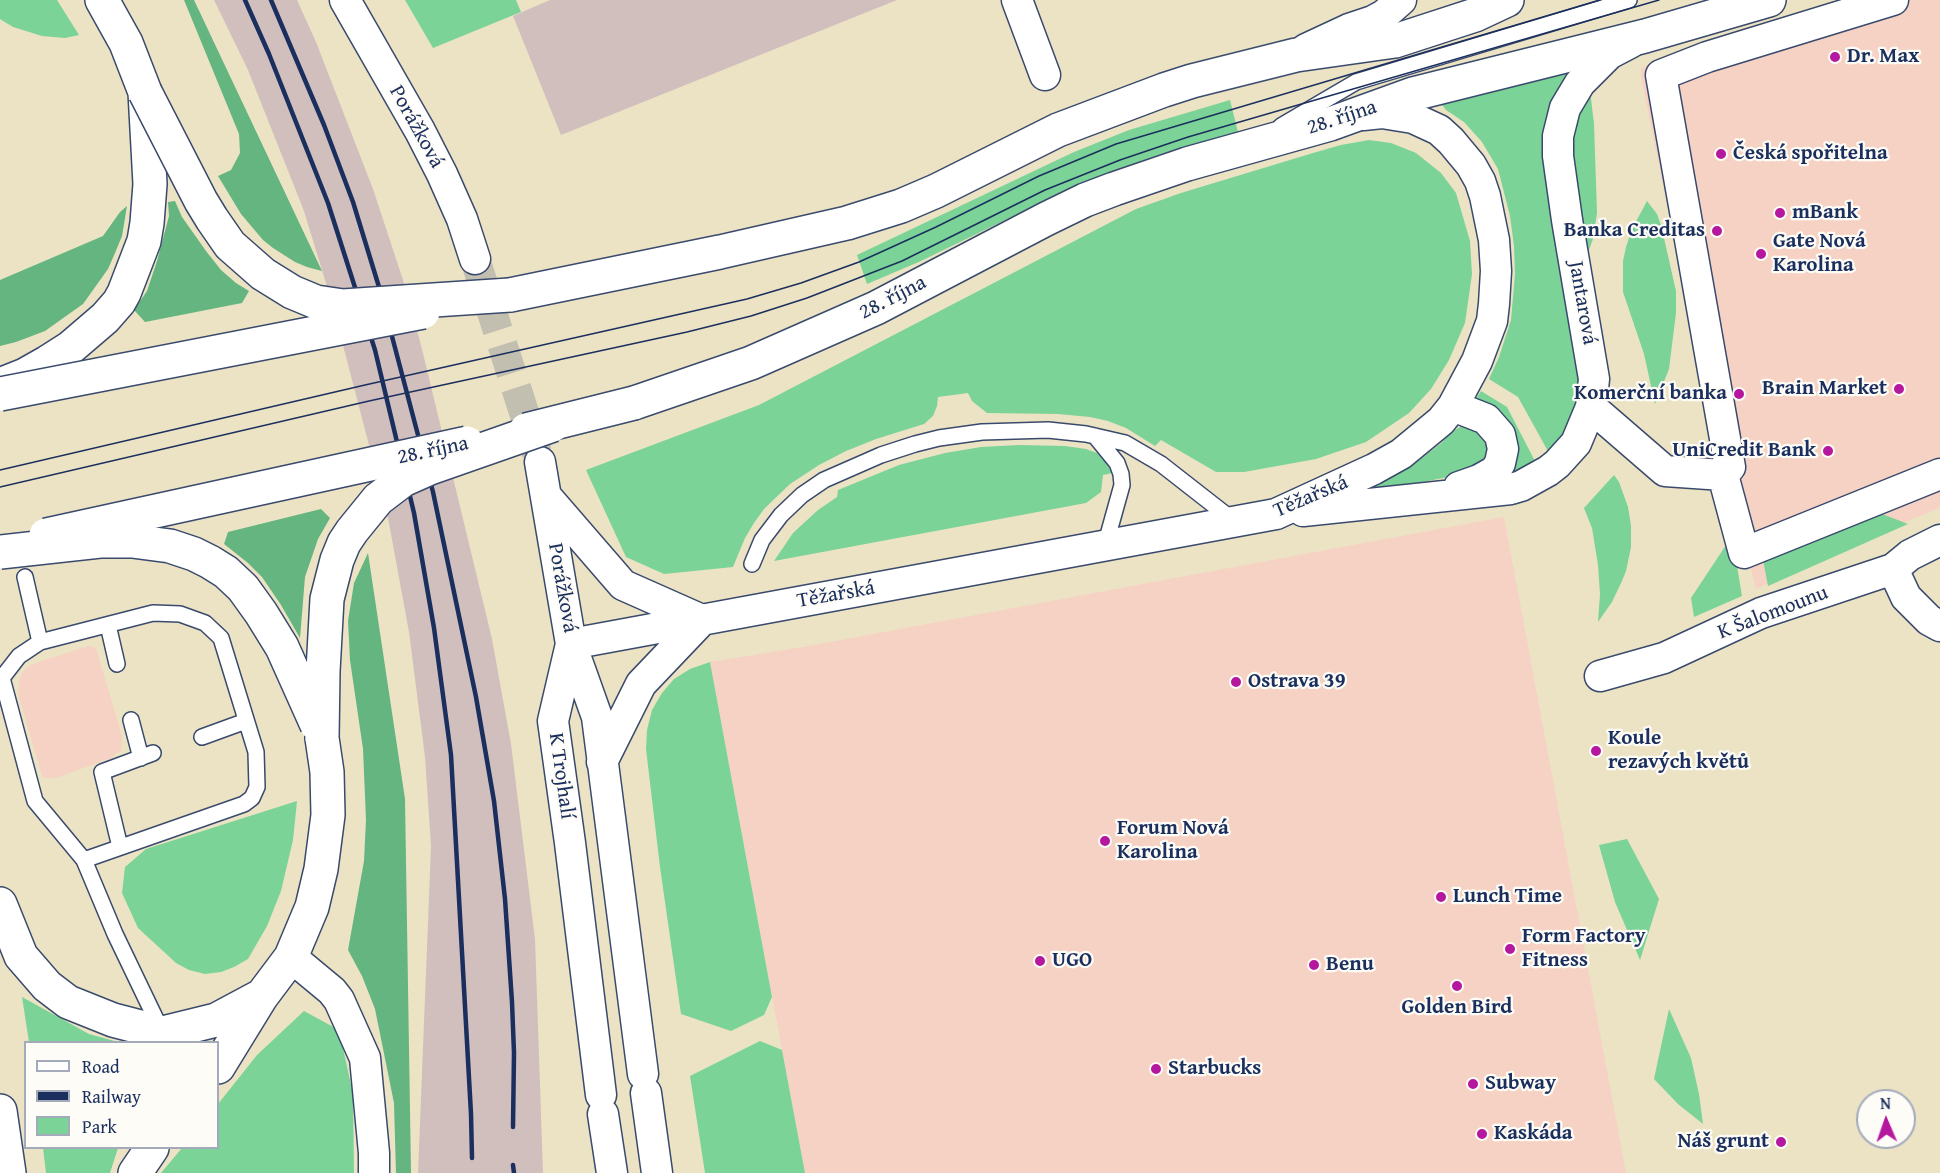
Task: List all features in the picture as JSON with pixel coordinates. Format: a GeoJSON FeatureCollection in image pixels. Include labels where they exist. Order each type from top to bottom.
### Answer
{"type":"FeatureCollection","features":[{"type":"Feature","properties":{"kind":"main road"},"geometry":{"type":"LineString","coordinates":[[102,0],[126,44],[145,92],[201,201],[230,245],[262,274],[292,292],[316,302],[343,306],[510,295]]}},
{"type":"Feature","properties":{"kind":"main road"},"geometry":{"type":"LineString","coordinates":[[0,394],[510,295],[720,252],[847,223],[901,206],[936,191],[1058,130],[1192,81],[1296,55],[1395,41],[1475,15],[1507,0]]}},
{"type":"Feature","properties":{"kind":"main road","name":"28. října"},"geometry":{"type":"LineString","coordinates":[[0,545],[553,425],[634,403],[751,363],[876,308],[1085,200],[1150,176],[1330,124],[1413,94],[1645,36],[1769,0]]}},
{"type":"Feature","properties":{"kind":"main road"},"geometry":{"type":"LineString","coordinates":[[0,385],[38,368],[70,348],[105,318],[124,293],[137,262],[147,223],[150,184],[145,92]]}},
{"type":"Feature","properties":{"kind":"main road"},"geometry":{"type":"LineString","coordinates":[[219,1065],[261,997],[291,957],[307,923],[316,892],[325,843],[327,815],[327,772],[322,738],[327,599],[344,543],[378,499],[403,480],[430,468],[553,425]]}},
{"type":"Feature","properties":{"kind":"main road"},"geometry":{"type":"LineString","coordinates":[[0,552],[132,541],[170,546],[210,562],[243,588],[273,631],[298,680],[322,738]]}},
{"type":"Feature","properties":{"kind":"main road"},"geometry":{"type":"LineString","coordinates":[[0,904],[21,956],[46,986],[68,1002],[161,1038],[216,1020],[261,997]]}},
{"type":"Feature","properties":{"kind":"main road"},"geometry":{"type":"LineString","coordinates":[[0,1111],[9,1173]]}},
{"type":"Feature","properties":{"kind":"main road"},"geometry":{"type":"LineString","coordinates":[[135,1173],[151,1149]]}},
{"type":"Feature","properties":{"kind":"street","name":"Porážková"},"geometry":{"type":"LineString","coordinates":[[345,0],[438,166],[462,219],[475,259]]}},
{"type":"Feature","properties":{"kind":"street"},"geometry":{"type":"LineString","coordinates":[[1017,0],[1045,75]]}},
{"type":"Feature","properties":{"kind":"street"},"geometry":{"type":"LineString","coordinates":[[1296,55],[1349,29],[1373,21],[1384,15],[1401,0]]}},
{"type":"Feature","properties":{"kind":"street"},"geometry":{"type":"LineString","coordinates":[[1723,476],[1730,467],[1660,75],[1707,57],[1893,0]]}},
{"type":"Feature","properties":{"kind":"street","name":"Jantarová"},"geometry":{"type":"LineString","coordinates":[[1276,514],[1511,489],[1534,479],[1557,464],[1576,443],[1591,407],[1594,386],[1593,366],[1567,220],[1558,156],[1558,136],[1571,95],[1585,78],[1609,54],[1645,36]]}},
{"type":"Feature","properties":{"kind":"street","name":"Těžařská"},"geometry":{"type":"LineString","coordinates":[[571,644],[1276,514],[1374,469],[1401,454],[1441,421],[1453,406],[1478,361],[1492,321],[1496,278],[1494,240],[1489,211],[1480,181],[1471,165],[1439,130],[1422,121],[1397,114],[1382,113],[1358,116],[1330,124]]}},
{"type":"Feature","properties":{"kind":"street","name":"Jantarová"},"geometry":{"type":"LineString","coordinates":[[1427,497],[1479,480],[1495,471],[1502,457],[1500,435],[1491,424],[1476,414],[1453,406]]}},
{"type":"Feature","properties":{"kind":"street"},"geometry":{"type":"LineString","coordinates":[[1591,407],[1665,471],[1723,476]]}},
{"type":"Feature","properties":{"kind":"street","name":"Porážková"},"geometry":{"type":"LineString","coordinates":[[540,462],[571,644]]}},
{"type":"Feature","properties":{"kind":"street"},"geometry":{"type":"LineString","coordinates":[[1723,476],[1744,553],[1940,474]]}},
{"type":"Feature","properties":{"kind":"street"},"geometry":{"type":"LineString","coordinates":[[546,495],[623,585],[702,620],[641,684],[603,762]]}},
{"type":"Feature","properties":{"kind":"street","name":"K Šalomounu"},"geometry":{"type":"LineString","coordinates":[[1600,676],[1664,658],[1761,614],[1893,569],[1910,555],[1940,540]]}},
{"type":"Feature","properties":{"kind":"street"},"geometry":{"type":"LineString","coordinates":[[1893,569],[1906,597],[1929,620],[1940,627]]}},
{"type":"Feature","properties":{"kind":"street","name":"K Trojhalí"},"geometry":{"type":"LineString","coordinates":[[571,644],[597,717],[657,1173]]}},
{"type":"Feature","properties":{"kind":"street","name":"K Trojhalí"},"geometry":{"type":"LineString","coordinates":[[571,644],[553,721],[612,1173]]}},
{"type":"Feature","properties":{"kind":"street"},"geometry":{"type":"LineString","coordinates":[[291,957],[332,991],[339,1000],[365,1058],[374,1173]]}},
{"type":"Feature","properties":{"kind":"lane"},"geometry":{"type":"LineString","coordinates":[[1246,147],[1356,82],[1629,0]]}},
{"type":"Feature","properties":{"kind":"lane"},"geometry":{"type":"LineString","coordinates":[[1379,44],[1488,42]]}},
{"type":"Feature","properties":{"kind":"lane"},"geometry":{"type":"LineString","coordinates":[[752,564],[762,540],[771,527],[791,504],[824,480],[881,455],[939,438],[982,432],[1048,430],[1095,435],[1114,440],[1136,448],[1161,464],[1236,522]]}},
{"type":"Feature","properties":{"kind":"lane"},"geometry":{"type":"LineString","coordinates":[[1095,435],[1117,463],[1122,485],[1105,546]]}},
{"type":"Feature","properties":{"kind":"lane"},"geometry":{"type":"LineString","coordinates":[[25,577],[40,642]]}},
{"type":"Feature","properties":{"kind":"lane"},"geometry":{"type":"LineString","coordinates":[[84,860],[244,804],[252,798],[257,787],[256,752],[221,638],[205,623],[180,614],[153,614],[40,642],[19,656],[2,678],[35,801],[84,860],[161,1038]]}},
{"type":"Feature","properties":{"kind":"lane"},"geometry":{"type":"LineString","coordinates":[[108,625],[117,664]]}},
{"type":"Feature","properties":{"kind":"lane"},"geometry":{"type":"LineString","coordinates":[[120,847],[102,772],[147,756],[131,720]]}},
{"type":"Feature","properties":{"kind":"lane"},"geometry":{"type":"LineString","coordinates":[[202,736],[246,721]]}},
{"type":"Feature","properties":{"kind":"lane"},"geometry":{"type":"LineString","coordinates":[[127,1173],[134,1149]]}},
{"type":"Feature","properties":{"kind":"shaded area"},"geometry":{"type":"Polygon","coordinates":[[[214,0],[297,0],[316,42],[373,189],[403,280],[421,345],[492,639],[511,744],[535,939],[543,1173],[418,1173],[431,846],[425,757],[409,632],[388,518],[332,303],[304,211],[248,70],[214,0]]]}},
{"type":"Feature","properties":{"kind":"shaded area"},"geometry":{"type":"Polygon","coordinates":[[[550,0],[897,0],[561,135],[513,16],[550,0]]]}},
{"type":"Feature","properties":{"kind":"shaded area","name":"Gate Nová Karolina"},"geometry":{"type":"Polygon","coordinates":[[[1869,0],[1940,0],[1940,507],[1756,589],[1702,373],[1641,78],[1641,68],[1869,0]]]}},
{"type":"Feature","properties":{"kind":"shaded area","name":"Forum Nová Karolina"},"geometry":{"type":"Polygon","coordinates":[[[1504,517],[1626,1173],[805,1173],[710,662],[803,647],[1504,517]]]}},
{"type":"Feature","properties":{"kind":"shaded area"},"geometry":{"type":"Polygon","coordinates":[[[88,646],[96,648],[122,736],[121,750],[111,758],[56,778],[45,778],[42,776],[18,693],[20,676],[27,667],[33,664],[88,646]]]}},
{"type":"Feature","properties":{"kind":"green space"},"geometry":{"type":"Polygon","coordinates":[[[0,0],[57,0],[79,35],[65,38],[42,36],[13,27],[0,19],[0,0]]]}},
{"type":"Feature","properties":{"kind":"green space"},"geometry":{"type":"Polygon","coordinates":[[[184,0],[194,0],[322,271],[295,262],[263,240],[241,214],[218,176],[231,170],[240,153],[239,134],[184,0]]]}},
{"type":"Feature","properties":{"kind":"green space"},"geometry":{"type":"Polygon","coordinates":[[[405,0],[516,0],[521,12],[433,48],[405,0]]]}},
{"type":"Feature","properties":{"kind":"green space"},"geometry":{"type":"Polygon","coordinates":[[[1576,64],[1556,103],[1583,381],[1572,423],[1549,453],[1518,397],[1489,379],[1511,320],[1515,274],[1510,216],[1498,169],[1482,142],[1464,122],[1446,110],[1439,101],[1576,64]]]}},
{"type":"Feature","properties":{"kind":"green space"},"geometry":{"type":"Polygon","coordinates":[[[1590,90],[1594,124],[1597,213],[1593,239],[1584,263],[1568,156],[1575,119],[1590,90]]]}},
{"type":"Feature","properties":{"kind":"green space"},"geometry":{"type":"Polygon","coordinates":[[[1230,100],[1238,132],[1161,154],[1075,186],[921,261],[867,284],[857,255],[1074,152],[1129,130],[1230,100]]]}},
{"type":"Feature","properties":{"kind":"green space"},"geometry":{"type":"Polygon","coordinates":[[[1369,140],[1391,143],[1416,153],[1441,173],[1456,193],[1470,241],[1472,274],[1465,323],[1449,360],[1431,389],[1409,413],[1366,442],[1316,459],[1244,472],[1216,472],[1161,440],[1155,446],[1126,428],[1108,421],[1058,414],[987,413],[972,401],[968,393],[938,397],[933,416],[924,424],[846,451],[790,484],[764,509],[754,523],[733,567],[664,574],[626,557],[586,470],[759,405],[1136,209],[1313,153],[1369,140]]]}},
{"type":"Feature","properties":{"kind":"green space"},"geometry":{"type":"Polygon","coordinates":[[[175,201],[182,217],[221,270],[249,291],[242,303],[145,322],[134,310],[147,291],[157,261],[169,216],[168,202],[175,201]]]}},
{"type":"Feature","properties":{"kind":"green space"},"geometry":{"type":"Polygon","coordinates":[[[1647,201],[1657,214],[1661,225],[1676,291],[1676,313],[1669,369],[1655,404],[1644,354],[1623,292],[1623,261],[1626,247],[1632,229],[1647,201]]]}},
{"type":"Feature","properties":{"kind":"green space"},"geometry":{"type":"Polygon","coordinates":[[[127,206],[122,236],[108,269],[83,304],[45,331],[0,346],[0,280],[103,236],[127,206]]]}},
{"type":"Feature","properties":{"kind":"green space"},"geometry":{"type":"Polygon","coordinates":[[[1481,391],[1507,407],[1537,465],[1509,481],[1512,430],[1504,416],[1475,400],[1481,391]]]}},
{"type":"Feature","properties":{"kind":"green space"},"geometry":{"type":"Polygon","coordinates":[[[1463,425],[1473,425],[1492,448],[1478,471],[1368,493],[1366,491],[1418,461],[1463,425]]]}},
{"type":"Feature","properties":{"kind":"green space"},"geometry":{"type":"Polygon","coordinates":[[[1019,445],[1086,449],[1097,453],[1104,459],[1112,473],[1103,475],[1101,492],[1086,503],[774,561],[793,533],[818,510],[837,497],[838,490],[899,465],[945,453],[981,447],[1019,445]]]}},
{"type":"Feature","properties":{"kind":"green space"},"geometry":{"type":"Polygon","coordinates":[[[1614,475],[1628,507],[1631,547],[1622,581],[1612,602],[1598,622],[1600,594],[1598,565],[1592,528],[1584,508],[1614,475]]]}},
{"type":"Feature","properties":{"kind":"green space"},"geometry":{"type":"Polygon","coordinates":[[[321,509],[330,518],[318,539],[305,577],[300,638],[262,577],[224,544],[228,532],[321,509]]]}},
{"type":"Feature","properties":{"kind":"green space"},"geometry":{"type":"Polygon","coordinates":[[[1877,512],[1908,524],[1768,586],[1763,560],[1877,512]]]}},
{"type":"Feature","properties":{"kind":"green space"},"geometry":{"type":"Polygon","coordinates":[[[1732,536],[1742,596],[1694,617],[1691,598],[1732,536]]]}},
{"type":"Feature","properties":{"kind":"green space"},"geometry":{"type":"Polygon","coordinates":[[[368,553],[405,799],[411,1173],[396,1173],[394,1103],[375,1009],[362,976],[348,950],[364,861],[366,820],[363,749],[350,660],[348,621],[354,583],[368,553]]]}},
{"type":"Feature","properties":{"kind":"green space"},"geometry":{"type":"Polygon","coordinates":[[[710,662],[772,997],[764,1015],[731,1031],[681,1014],[646,749],[647,730],[652,710],[662,693],[674,679],[690,669],[710,662]]]}},
{"type":"Feature","properties":{"kind":"green space"},"geometry":{"type":"Polygon","coordinates":[[[297,801],[293,840],[281,891],[267,926],[248,959],[221,972],[205,974],[189,970],[176,963],[138,928],[122,893],[125,867],[146,849],[297,801]]]}},
{"type":"Feature","properties":{"kind":"green space"},"geometry":{"type":"Polygon","coordinates":[[[1627,839],[1659,899],[1640,960],[1615,902],[1599,845],[1627,839]]]}},
{"type":"Feature","properties":{"kind":"green space"},"geometry":{"type":"Polygon","coordinates":[[[22,997],[89,1034],[114,1041],[29,1041],[22,997]]]}},
{"type":"Feature","properties":{"kind":"green space"},"geometry":{"type":"Polygon","coordinates":[[[1669,1009],[1691,1058],[1703,1124],[1678,1104],[1654,1079],[1669,1009]]]}},
{"type":"Feature","properties":{"kind":"green space"},"geometry":{"type":"Polygon","coordinates":[[[304,1011],[339,1030],[353,1094],[354,1173],[161,1173],[181,1149],[219,1149],[219,1103],[257,1055],[304,1011]]]}},
{"type":"Feature","properties":{"kind":"green space"},"geometry":{"type":"Polygon","coordinates":[[[760,1041],[782,1050],[805,1173],[705,1173],[690,1076],[760,1041]]]}},
{"type":"Feature","properties":{"kind":"green space"},"geometry":{"type":"Polygon","coordinates":[[[43,1149],[118,1149],[110,1173],[46,1173],[43,1149]]]}},
{"type":"Feature","properties":{"kind":"tunnel"},"geometry":{"type":"LineString","coordinates":[[475,259],[537,453]]}},
{"type":"Feature","properties":{"kind":"tram line"},"geometry":{"type":"LineString","coordinates":[[0,470],[747,299],[859,262],[1039,176],[1116,144],[1600,0]]}},
{"type":"Feature","properties":{"kind":"tram line"},"geometry":{"type":"LineString","coordinates":[[0,487],[369,401],[751,316],[807,298],[902,261],[1045,190],[1120,160],[1188,137],[1659,0]]}},
{"type":"Feature","properties":{"kind":"railway"},"geometry":{"type":"LineString","coordinates":[[245,0],[328,203],[375,350],[414,513],[434,628],[451,755],[472,1158]]}},
{"type":"Feature","properties":{"kind":"railway"},"geometry":{"type":"LineString","coordinates":[[271,0],[324,125],[353,202],[379,287],[433,492],[476,697],[494,801],[505,899],[512,1002],[513,1127]]}},
{"type":"Feature","properties":{"kind":"railway"},"geometry":{"type":"LineString","coordinates":[[513,1165],[514,1173]]}},
{"type":"Feature","properties":{"kind":"place","name":"Dr. Max"},"geometry":{"type":"Point","coordinates":[1835,57]}},
{"type":"Feature","properties":{"kind":"place","name":"Česká spořitelna"},"geometry":{"type":"Point","coordinates":[1721,154]}},
{"type":"Feature","properties":{"kind":"place","name":"mBank"},"geometry":{"type":"Point","coordinates":[1780,213]}},
{"type":"Feature","properties":{"kind":"place","name":"Banka Creditas"},"geometry":{"type":"Point","coordinates":[1717,231]}},
{"type":"Feature","properties":{"kind":"place","name":"Gate Nová Karolina"},"geometry":{"type":"Point","coordinates":[1761,254]}},
{"type":"Feature","properties":{"kind":"place","name":"Brain Market"},"geometry":{"type":"Point","coordinates":[1899,389]}},
{"type":"Feature","properties":{"kind":"place","name":"Komerční banka"},"geometry":{"type":"Point","coordinates":[1739,394]}},
{"type":"Feature","properties":{"kind":"place","name":"UniCredit Bank"},"geometry":{"type":"Point","coordinates":[1828,451]}},
{"type":"Feature","properties":{"kind":"place","name":"Ostrava 39"},"geometry":{"type":"Point","coordinates":[1236,682]}},
{"type":"Feature","properties":{"kind":"place","name":"Koule rezavých květů"},"geometry":{"type":"Point","coordinates":[1596,751]}},
{"type":"Feature","properties":{"kind":"place","name":"Forum Nová Karolina"},"geometry":{"type":"Point","coordinates":[1105,841]}},
{"type":"Feature","properties":{"kind":"place","name":"Lunch Time"},"geometry":{"type":"Point","coordinates":[1441,897]}},
{"type":"Feature","properties":{"kind":"place","name":"Form Factory Fitness"},"geometry":{"type":"Point","coordinates":[1510,949]}},
{"type":"Feature","properties":{"kind":"place","name":"UGO"},"geometry":{"type":"Point","coordinates":[1040,961]}},
{"type":"Feature","properties":{"kind":"place","name":"Benu"},"geometry":{"type":"Point","coordinates":[1314,965]}},
{"type":"Feature","properties":{"kind":"place","name":"Golden Bird"},"geometry":{"type":"Point","coordinates":[1457,986]}},
{"type":"Feature","properties":{"kind":"place","name":"Starbucks"},"geometry":{"type":"Point","coordinates":[1156,1069]}},
{"type":"Feature","properties":{"kind":"place","name":"Subway"},"geometry":{"type":"Point","coordinates":[1473,1084]}},
{"type":"Feature","properties":{"kind":"place","name":"Kaskáda"},"geometry":{"type":"Point","coordinates":[1482,1134]}},
{"type":"Feature","properties":{"kind":"place","name":"Náš grunt"},"geometry":{"type":"Point","coordinates":[1781,1142]}}]}
